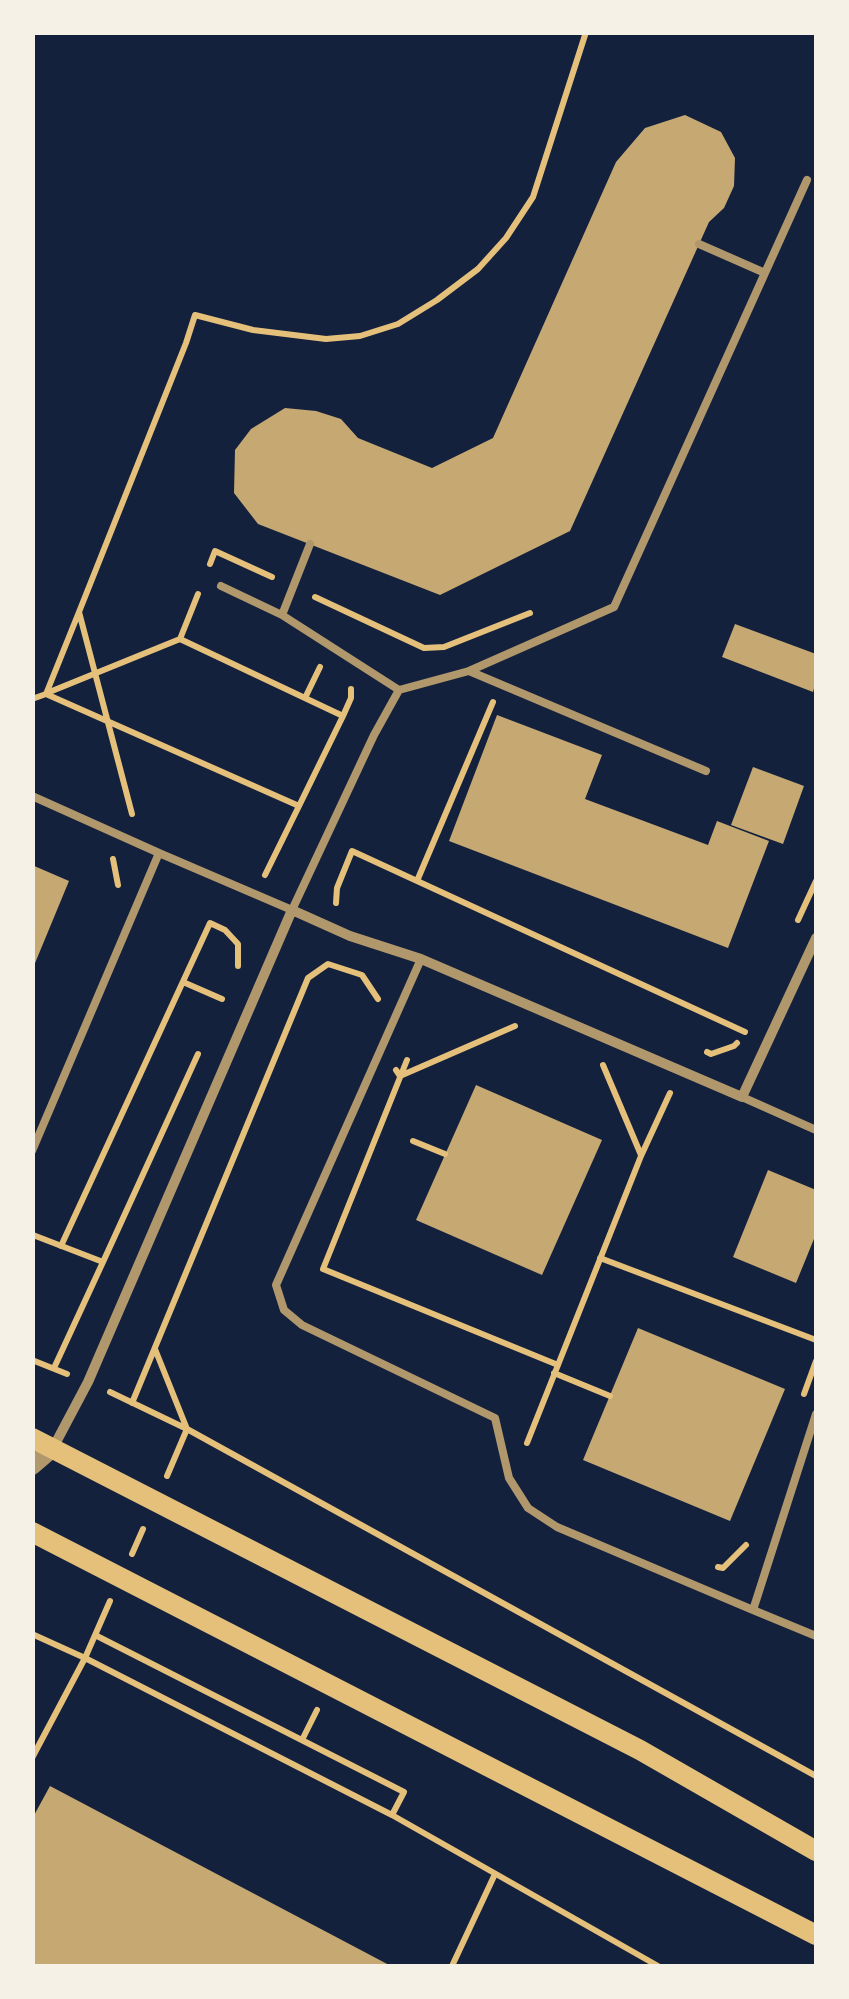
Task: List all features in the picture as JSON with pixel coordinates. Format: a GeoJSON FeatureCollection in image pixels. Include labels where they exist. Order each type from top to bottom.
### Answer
{"type":"FeatureCollection","features":[{"type":"Feature","properties":{"kind":"main road"},"geometry":{"type":"LineString","coordinates":[[32,1438],[640,1750],[816,1851]]}},
{"type":"Feature","properties":{"kind":"main road"},"geometry":{"type":"LineString","coordinates":[[32,1532],[816,1936]]}},
{"type":"Feature","properties":{"kind":"street"},"geometry":{"type":"LineString","coordinates":[[32,1466],[53,1448],[88,1382],[292,910],[350,936],[420,959],[742,1097],[816,938]]}},
{"type":"Feature","properties":{"kind":"lane"},"geometry":{"type":"LineString","coordinates":[[32,796],[292,910],[399,690],[469,671],[614,607],[807,180]]}},
{"type":"Feature","properties":{"kind":"lane"},"geometry":{"type":"LineString","coordinates":[[698,244],[765,273]]}},
{"type":"Feature","properties":{"kind":"lane"},"geometry":{"type":"LineString","coordinates":[[282,615],[310,544]]}},
{"type":"Feature","properties":{"kind":"lane"},"geometry":{"type":"LineString","coordinates":[[221,586],[282,615],[399,690]]}},
{"type":"Feature","properties":{"kind":"lane"},"geometry":{"type":"LineString","coordinates":[[469,671],[706,771]]}},
{"type":"Feature","properties":{"kind":"lane"},"geometry":{"type":"LineString","coordinates":[[32,1152],[159,854]]}},
{"type":"Feature","properties":{"kind":"lane"},"geometry":{"type":"LineString","coordinates":[[420,959],[276,1285],[284,1310],[302,1325],[495,1418],[510,1478],[528,1508],[557,1528],[816,1636]]}},
{"type":"Feature","properties":{"kind":"lane"},"geometry":{"type":"LineString","coordinates":[[742,1097],[816,1130]]}},
{"type":"Feature","properties":{"kind":"lane"},"geometry":{"type":"LineString","coordinates":[[753,1610],[816,1420]]}},
{"type":"Feature","properties":{"kind":"path"},"geometry":{"type":"LineString","coordinates":[[46,694],[195,315],[254,330],[326,339],[360,336],[398,324],[437,300],[478,269],[506,238],[533,196],[586,32]]}},
{"type":"Feature","properties":{"kind":"path"},"geometry":{"type":"LineString","coordinates":[[208,568],[214,550],[424,648],[444,648],[546,607]]}},
{"type":"Feature","properties":{"kind":"path"},"geometry":{"type":"LineString","coordinates":[[32,699],[180,640],[201,586]]}},
{"type":"Feature","properties":{"kind":"path"},"geometry":{"type":"LineString","coordinates":[[79,612],[136,826]]}},
{"type":"Feature","properties":{"kind":"path"},"geometry":{"type":"LineString","coordinates":[[180,640],[343,716],[261,883]]}},
{"type":"Feature","properties":{"kind":"path"},"geometry":{"type":"LineString","coordinates":[[46,694],[299,806]]}},
{"type":"Feature","properties":{"kind":"path"},"geometry":{"type":"LineString","coordinates":[[417,881],[494,701],[509,708]]}},
{"type":"Feature","properties":{"kind":"path"},"geometry":{"type":"LineString","coordinates":[[105,846],[115,862],[119,882],[115,895]]}},
{"type":"Feature","properties":{"kind":"path"},"geometry":{"type":"LineString","coordinates":[[336,910],[337,888],[352,851],[745,1032],[734,1046],[711,1054],[696,1049],[682,1071],[641,1156],[525,1446]]}},
{"type":"Feature","properties":{"kind":"path"},"geometry":{"type":"LineString","coordinates":[[62,1246],[210,923],[225,930],[238,944],[238,966],[222,1000],[183,982]]}},
{"type":"Feature","properties":{"kind":"path"},"geometry":{"type":"LineString","coordinates":[[400,1076],[369,1033],[378,998],[362,975],[328,964],[308,978],[132,1402],[816,1776]]}},
{"type":"Feature","properties":{"kind":"path"},"geometry":{"type":"LineString","coordinates":[[400,1076],[516,1026],[498,1018]]}},
{"type":"Feature","properties":{"kind":"path"},"geometry":{"type":"LineString","coordinates":[[412,1047],[323,1269],[610,1396]]}},
{"type":"Feature","properties":{"kind":"path"},"geometry":{"type":"LineString","coordinates":[[54,1368],[198,1052]]}},
{"type":"Feature","properties":{"kind":"path"},"geometry":{"type":"LineString","coordinates":[[618,1070],[602,1062],[641,1156]]}},
{"type":"Feature","properties":{"kind":"path"},"geometry":{"type":"LineString","coordinates":[[413,1140],[445,1154]]}},
{"type":"Feature","properties":{"kind":"path"},"geometry":{"type":"LineString","coordinates":[[32,1237],[34,1234],[103,1262]]}},
{"type":"Feature","properties":{"kind":"path"},"geometry":{"type":"LineString","coordinates":[[600,1258],[816,1340]]}},
{"type":"Feature","properties":{"kind":"path"},"geometry":{"type":"LineString","coordinates":[[32,1758],[85,1658],[188,1430],[154,1348]]}},
{"type":"Feature","properties":{"kind":"path"},"geometry":{"type":"LineString","coordinates":[[802,1398],[816,1361]]}},
{"type":"Feature","properties":{"kind":"path"},"geometry":{"type":"LineString","coordinates":[[711,1567],[724,1568],[746,1546],[750,1536]]}},
{"type":"Feature","properties":{"kind":"path"},"geometry":{"type":"LineString","coordinates":[[32,1634],[392,1815],[658,1966]]}},
{"type":"Feature","properties":{"kind":"path"},"geometry":{"type":"LineString","coordinates":[[95,1635],[404,1792],[392,1815]]}},
{"type":"Feature","properties":{"kind":"path"},"geometry":{"type":"LineString","coordinates":[[452,1966],[495,1874]]}},
{"type":"Feature","properties":{"kind":"building"},"geometry":{"type":"Polygon","coordinates":[[[685,115],[721,132],[735,158],[734,186],[724,208],[709,222],[570,531],[440,595],[258,524],[234,493],[235,450],[251,429],[285,408],[316,411],[341,419],[358,438],[432,468],[493,438],[616,162],[645,128],[685,115]]]}},
{"type":"Feature","properties":{"kind":"building"},"geometry":{"type":"Polygon","coordinates":[[[735,624],[816,654],[813,692],[722,657],[735,624]]]}},
{"type":"Feature","properties":{"kind":"building"},"geometry":{"type":"Polygon","coordinates":[[[497,715],[602,755],[585,799],[708,845],[717,821],[769,841],[728,948],[449,841],[497,715]]]}},
{"type":"Feature","properties":{"kind":"building"},"geometry":{"type":"Polygon","coordinates":[[[753,767],[804,786],[783,844],[731,825],[753,767]]]}},
{"type":"Feature","properties":{"kind":"building"},"geometry":{"type":"Polygon","coordinates":[[[32,865],[69,881],[33,968],[32,968],[32,865]]]}},
{"type":"Feature","properties":{"kind":"building"},"geometry":{"type":"Polygon","coordinates":[[[476,1085],[602,1140],[542,1275],[416,1220],[476,1085]]]}},
{"type":"Feature","properties":{"kind":"building"},"geometry":{"type":"Polygon","coordinates":[[[768,1170],[816,1190],[816,1234],[796,1283],[733,1257],[768,1170]]]}},
{"type":"Feature","properties":{"kind":"building"},"geometry":{"type":"Polygon","coordinates":[[[638,1328],[785,1389],[730,1521],[583,1460],[638,1328]]]}},
{"type":"Feature","properties":{"kind":"building"},"geometry":{"type":"Polygon","coordinates":[[[50,1786],[391,1966],[32,1966],[32,1819],[50,1786]]]}}]}
